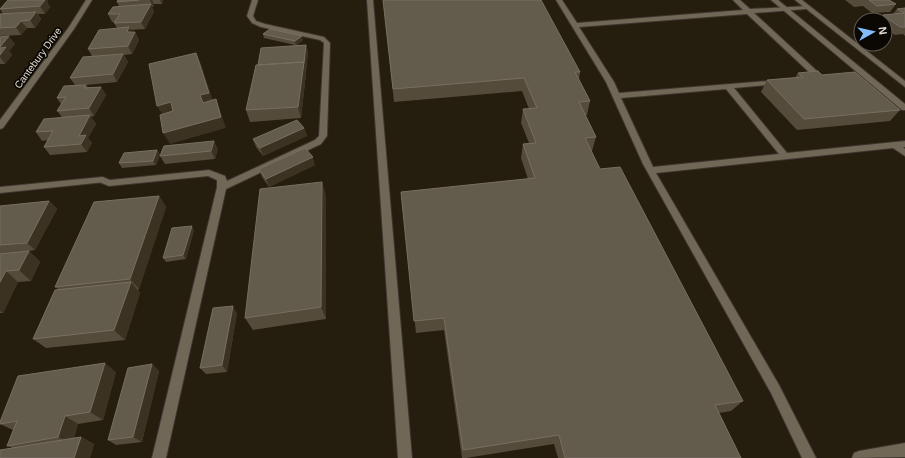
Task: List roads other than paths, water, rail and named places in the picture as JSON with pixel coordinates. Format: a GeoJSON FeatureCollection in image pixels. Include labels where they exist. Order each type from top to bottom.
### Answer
{"type":"FeatureCollection","features":[{"type":"Feature","properties":{"kind":"main road","name":"Cantebury Drive"},"geometry":{"type":"LineString","coordinates":[[0,126],[72,28],[89,0]]}},
{"type":"Feature","properties":{"kind":"main road"},"geometry":{"type":"LineString","coordinates":[[222,187],[318,142],[323,136],[327,43],[322,38],[263,26],[254,22],[250,16],[255,0]]}},
{"type":"Feature","properties":{"kind":"main road"},"geometry":{"type":"LineString","coordinates":[[370,0],[406,458]]}},
{"type":"Feature","properties":{"kind":"main road"},"geometry":{"type":"LineString","coordinates":[[559,0],[610,82],[651,170],[775,389],[809,458]]}},
{"type":"Feature","properties":{"kind":"main road"},"geometry":{"type":"LineString","coordinates":[[616,96],[811,79],[814,73],[736,0]]}},
{"type":"Feature","properties":{"kind":"main road"},"geometry":{"type":"LineString","coordinates":[[774,0],[905,108]]}},
{"type":"Feature","properties":{"kind":"main road"},"geometry":{"type":"LineString","coordinates":[[798,0],[905,85]]}},
{"type":"Feature","properties":{"kind":"main road"},"geometry":{"type":"LineString","coordinates":[[575,25],[806,7]]}},
{"type":"Feature","properties":{"kind":"main road"},"geometry":{"type":"LineString","coordinates":[[728,86],[785,156]]}},
{"type":"Feature","properties":{"kind":"main road"},"geometry":{"type":"LineString","coordinates":[[651,170],[905,144]]}},
{"type":"Feature","properties":{"kind":"main road"},"geometry":{"type":"LineString","coordinates":[[895,145],[905,153]]}},
{"type":"Feature","properties":{"kind":"main road"},"geometry":{"type":"LineString","coordinates":[[0,190],[102,180],[109,184],[209,173],[222,178],[222,187],[159,458]]}},
{"type":"Feature","properties":{"kind":"main road"},"geometry":{"type":"LineString","coordinates":[[859,458],[905,450]]}}]}
